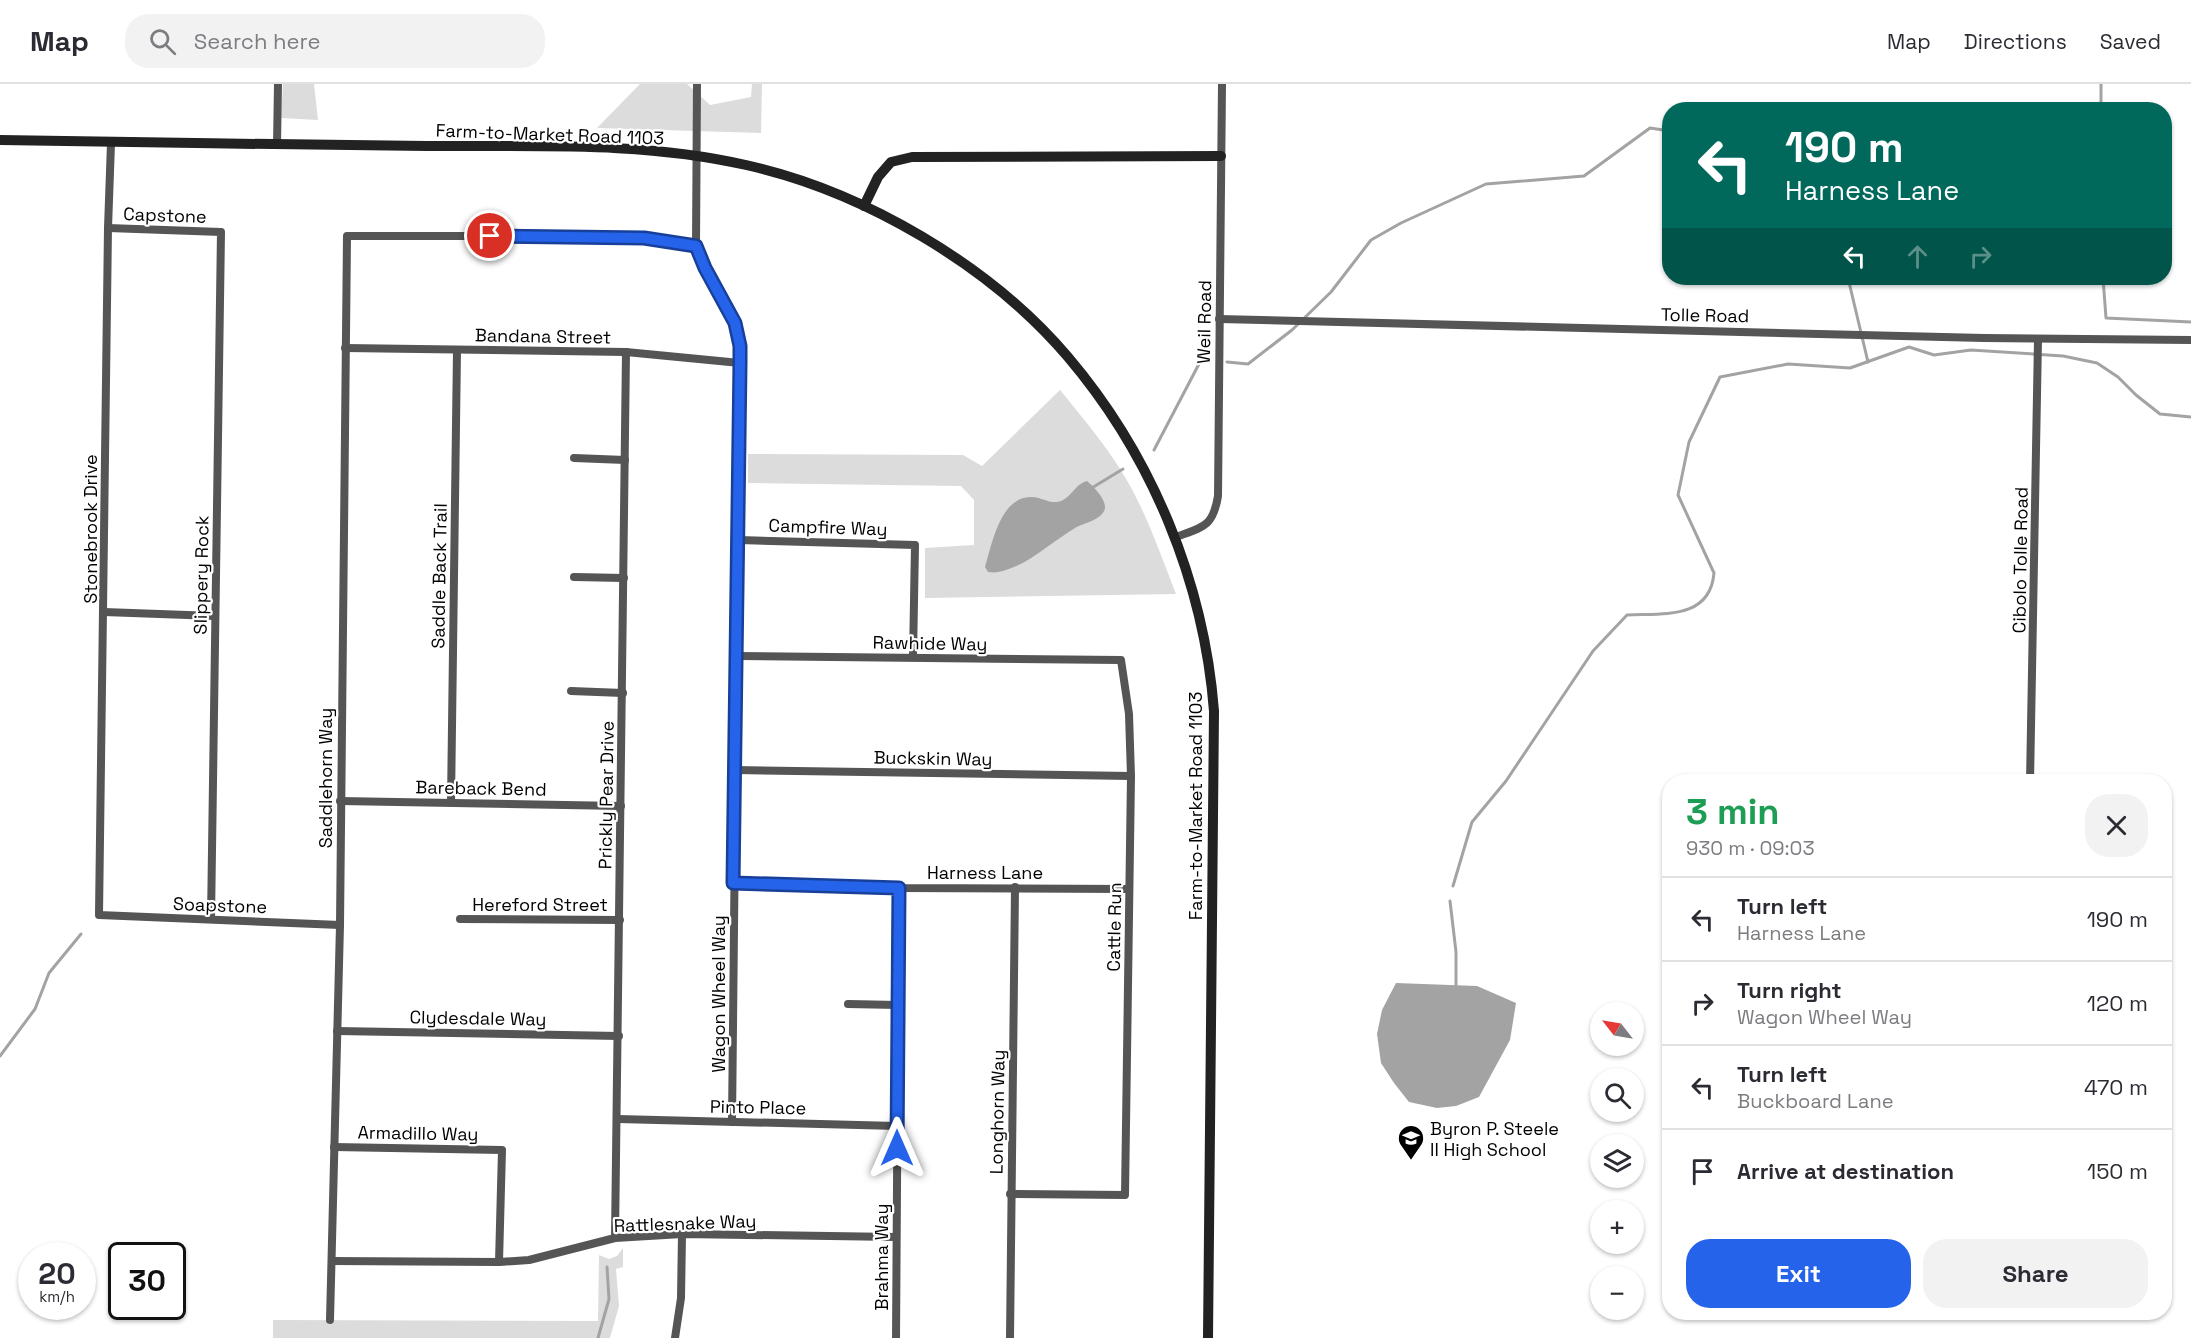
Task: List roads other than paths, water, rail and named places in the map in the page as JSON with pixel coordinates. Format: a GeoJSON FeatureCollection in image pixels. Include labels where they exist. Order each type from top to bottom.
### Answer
{"type":"FeatureCollection","features":[{"type":"Feature","properties":{"kind":"main road","name":"Farm-to-Market Road 1103"},"geometry":{"type":"LineString","coordinates":[[0,140],[563,147],[697,156],[774,172],[864,206],[957,260],[1025,314],[1067,356],[1091,386],[1128,442],[1176,537],[1196,601],[1208,656],[1214,711],[1208,1338]]}},
{"type":"Feature","properties":{"kind":"main road"},"geometry":{"type":"LineString","coordinates":[[864,206],[878,177],[891,162],[912,157],[1221,156]]}},
{"type":"Feature","properties":{"kind":"street"},"geometry":{"type":"LineString","coordinates":[[277,145],[278,84]]}},
{"type":"Feature","properties":{"kind":"street","name":"Wagon Wheel Way"},"geometry":{"type":"LineString","coordinates":[[697,84],[696,246],[705,268],[735,323],[740,346],[732,1122]]}},
{"type":"Feature","properties":{"kind":"street","name":"Weil Road"},"geometry":{"type":"LineString","coordinates":[[1176,537],[1201,528],[1209,522],[1218,496],[1222,84]]}},
{"type":"Feature","properties":{"kind":"street","name":"Stonebrook Drive"},"geometry":{"type":"LineString","coordinates":[[99,915],[111,142]]}},
{"type":"Feature","properties":{"kind":"street","name":"Capstone"},"geometry":{"type":"LineString","coordinates":[[108,228],[222,232]]}},
{"type":"Feature","properties":{"kind":"street","name":"Slippery Rock"},"geometry":{"type":"LineString","coordinates":[[211,919],[222,232]]}},
{"type":"Feature","properties":{"kind":"street","name":"Saddlehorn Way"},"geometry":{"type":"LineString","coordinates":[[330,1320],[340,925],[347,236],[632,237],[696,246]]}},
{"type":"Feature","properties":{"kind":"street","name":"Tolle Road"},"geometry":{"type":"LineString","coordinates":[[1219,319],[2038,339],[2191,340]]}},
{"type":"Feature","properties":{"kind":"street","name":"Cibolo Tolle Road"},"geometry":{"type":"LineString","coordinates":[[2030,774],[2038,339]]}},
{"type":"Feature","properties":{"kind":"street","name":"Bandana Street"},"geometry":{"type":"LineString","coordinates":[[345,348],[626,352],[740,363]]}},
{"type":"Feature","properties":{"kind":"street","name":"Saddle Back Trail"},"geometry":{"type":"LineString","coordinates":[[451,802],[457,351]]}},
{"type":"Feature","properties":{"kind":"street","name":"Prickly Pear Drive"},"geometry":{"type":"LineString","coordinates":[[615,1238],[626,352]]}},
{"type":"Feature","properties":{"kind":"street"},"geometry":{"type":"LineString","coordinates":[[574,458],[625,460]]}},
{"type":"Feature","properties":{"kind":"street","name":"Campfire Way"},"geometry":{"type":"LineString","coordinates":[[739,540],[915,545],[913,657]]}},
{"type":"Feature","properties":{"kind":"street"},"geometry":{"type":"LineString","coordinates":[[573,578],[624,578]]}},
{"type":"Feature","properties":{"kind":"street"},"geometry":{"type":"LineString","coordinates":[[104,612],[215,616]]}},
{"type":"Feature","properties":{"kind":"street","name":"Rawhide Way"},"geometry":{"type":"LineString","coordinates":[[737,656],[1121,660]]}},
{"type":"Feature","properties":{"kind":"street","name":"Cattle Run"},"geometry":{"type":"LineString","coordinates":[[1010,1194],[1125,1195],[1131,776],[1130,714],[1121,660]]}},
{"type":"Feature","properties":{"kind":"street"},"geometry":{"type":"LineString","coordinates":[[571,691],[622,693]]}},
{"type":"Feature","properties":{"kind":"street","name":"Buckskin Way"},"geometry":{"type":"LineString","coordinates":[[735,770],[1131,776]]}},
{"type":"Feature","properties":{"kind":"street","name":"Bareback Bend"},"geometry":{"type":"LineString","coordinates":[[340,801],[621,806]]}},
{"type":"Feature","properties":{"kind":"street","name":"Harness Lane"},"geometry":{"type":"LineString","coordinates":[[733,883],[899,888],[1129,889]]}},
{"type":"Feature","properties":{"kind":"street","name":"Longhorn Way"},"geometry":{"type":"LineString","coordinates":[[1010,1338],[1010,1194],[1016,887]]}},
{"type":"Feature","properties":{"kind":"street","name":"Brahma Way"},"geometry":{"type":"LineString","coordinates":[[896,1338],[899,888]]}},
{"type":"Feature","properties":{"kind":"street","name":"Soapstone"},"geometry":{"type":"LineString","coordinates":[[99,915],[340,925]]}},
{"type":"Feature","properties":{"kind":"street","name":"Hereford Street"},"geometry":{"type":"LineString","coordinates":[[460,919],[620,920]]}},
{"type":"Feature","properties":{"kind":"street"},"geometry":{"type":"LineString","coordinates":[[848,1004],[898,1005]]}},
{"type":"Feature","properties":{"kind":"street","name":"Clydesdale Way"},"geometry":{"type":"LineString","coordinates":[[338,1031],[619,1036]]}},
{"type":"Feature","properties":{"kind":"street","name":"Pinto Place"},"geometry":{"type":"LineString","coordinates":[[618,1119],[897,1126]]}},
{"type":"Feature","properties":{"kind":"street","name":"Armadillo Way"},"geometry":{"type":"LineString","coordinates":[[334,1147],[502,1150],[499,1262]]}},
{"type":"Feature","properties":{"kind":"street"},"geometry":{"type":"LineString","coordinates":[[675,1338],[681,1298],[682,1234]]}},
{"type":"Feature","properties":{"kind":"street","name":"Rattlesnake Way"},"geometry":{"type":"LineString","coordinates":[[332,1261],[499,1262],[529,1260],[615,1238],[682,1234],[896,1237]]}},
{"type":"Feature","properties":{"kind":"waterway"},"geometry":{"type":"LineString","coordinates":[[2101,84],[2101,102]]}},
{"type":"Feature","properties":{"kind":"waterway"},"geometry":{"type":"LineString","coordinates":[[1227,362],[1248,364],[1292,330],[1331,292],[1371,240],[1401,223],[1486,184],[1584,176],[1650,128],[1662,130]]}},
{"type":"Feature","properties":{"kind":"waterway"},"geometry":{"type":"LineString","coordinates":[[1850,285],[1868,362]]}},
{"type":"Feature","properties":{"kind":"waterway"},"geometry":{"type":"LineString","coordinates":[[2104,285],[2106,318],[2191,322]]}},
{"type":"Feature","properties":{"kind":"waterway"},"geometry":{"type":"LineString","coordinates":[[1453,886],[1472,822],[1506,781],[1593,651],[1627,615],[1682,611],[1704,599],[1711,588],[1714,573],[1678,495],[1689,442],[1720,377],[1788,364],[1850,368],[1909,347],[1934,355],[1971,350],[2063,356],[2097,363],[2118,377],[2160,414],[2191,417]]}},
{"type":"Feature","properties":{"kind":"waterway"},"geometry":{"type":"LineString","coordinates":[[1154,450],[1200,362],[1209,362]]}},
{"type":"Feature","properties":{"kind":"waterway"},"geometry":{"type":"LineString","coordinates":[[1090,489],[1123,469]]}},
{"type":"Feature","properties":{"kind":"waterway"},"geometry":{"type":"LineString","coordinates":[[1450,901],[1456,952],[1456,989]]}},
{"type":"Feature","properties":{"kind":"waterway"},"geometry":{"type":"LineString","coordinates":[[0,1056],[35,1009],[49,973],[81,934]]}},
{"type":"Feature","properties":{"kind":"waterway"},"geometry":{"type":"LineString","coordinates":[[598,1338],[609,1299],[607,1267]]}},
{"type":"Feature","properties":{"kind":"place","name":"Byron P. Steele II High School"},"geometry":{"type":"Point","coordinates":[1411,1161]}}]}
